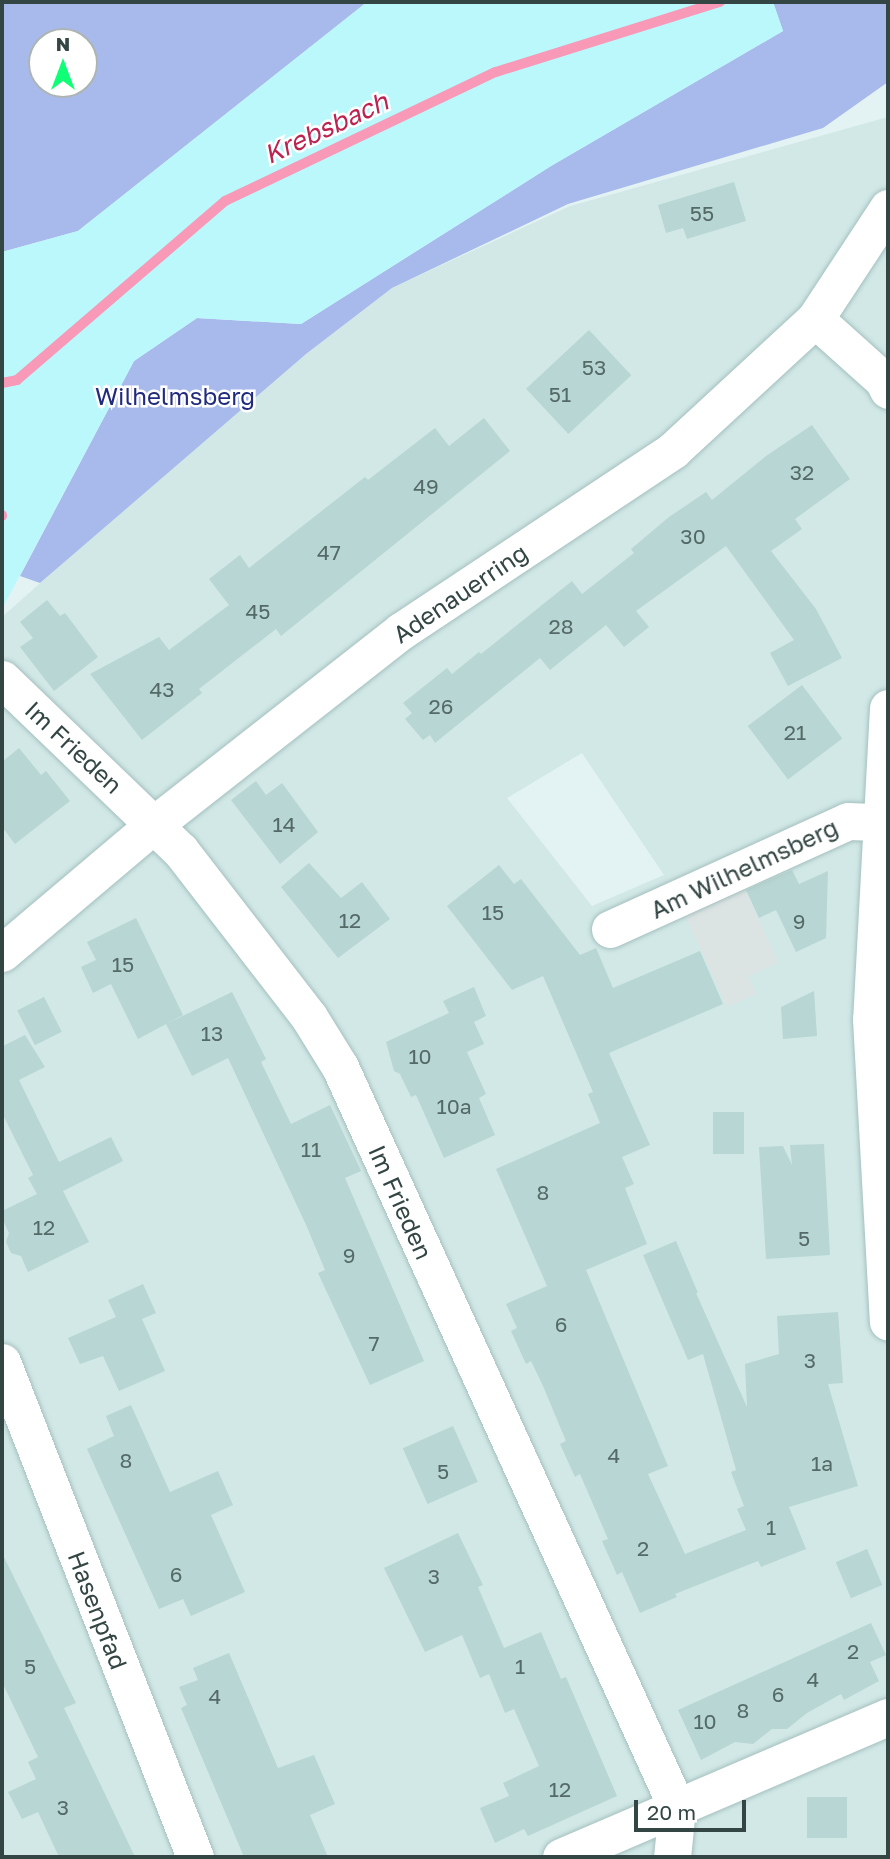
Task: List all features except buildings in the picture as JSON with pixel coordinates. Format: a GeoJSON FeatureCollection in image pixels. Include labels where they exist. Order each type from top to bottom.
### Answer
{"type":"FeatureCollection","features":[{"type":"Feature","properties":{"kind":"street","name":"Adenauerring"},"geometry":{"type":"LineString","coordinates":[[2,953],[156,823],[401,631],[673,450],[815,319],[888,208]]}},
{"type":"Feature","properties":{"kind":"street"},"geometry":{"type":"LineString","coordinates":[[815,319],[883,380],[888,390]]}},
{"type":"Feature","properties":{"kind":"street","name":"Im Frieden"},"geometry":{"type":"LineString","coordinates":[[2,680],[156,823],[180,850],[309,1017],[340,1067],[677,1808]]}},
{"type":"Feature","properties":{"kind":"street"},"geometry":{"type":"LineString","coordinates":[[888,708],[871,1018],[888,1322]]}},
{"type":"Feature","properties":{"kind":"street","name":"Am Wilhelmsberg"},"geometry":{"type":"LineString","coordinates":[[610,929],[848,821],[880,822]]}},
{"type":"Feature","properties":{"kind":"street","name":"Hasenpfad"},"geometry":{"type":"LineString","coordinates":[[2,1362],[195,1857]]}},
{"type":"Feature","properties":{"kind":"street"},"geometry":{"type":"LineString","coordinates":[[561,1857],[888,1717]]}},
{"type":"Feature","properties":{"kind":"street"},"geometry":{"type":"LineString","coordinates":[[672,1857],[677,1808]]}},
{"type":"Feature","properties":{"kind":"shaded area"},"geometry":{"type":"Polygon","coordinates":[[[888,117],[888,1857],[2,1857],[2,617],[180,459],[306,354],[392,288],[570,206],[888,117]],[[582,753],[507,798],[592,906],[664,875],[582,753]]]}},
{"type":"Feature","properties":{"kind":"shaded area"},"geometry":{"type":"Polygon","coordinates":[[[745,889],[778,963],[748,976],[756,994],[727,1007],[685,915],[745,889]]]}},
{"type":"Feature","properties":{"kind":"green space"},"geometry":{"type":"Polygon","coordinates":[[[2,2],[367,2],[78,231],[2,252],[2,2]]]}},
{"type":"Feature","properties":{"kind":"green space","name":"Wilhelmsberg"},"geometry":{"type":"Polygon","coordinates":[[[773,2],[888,2],[888,82],[823,128],[568,204],[392,288],[306,354],[40,583],[20,576],[134,361],[197,318],[301,324],[551,166],[783,31],[773,2]]]}},
{"type":"Feature","properties":{"kind":"sand"},"geometry":{"type":"Polygon","coordinates":[[[367,2],[773,2],[783,31],[551,166],[301,324],[197,318],[134,361],[2,609],[2,252],[78,231],[367,2]]]}},
{"type":"Feature","properties":{"kind":"waterway","name":"Krebsbach"},"geometry":{"type":"LineString","coordinates":[[2,383],[17,380],[225,201],[496,72],[720,2]]}}]}
